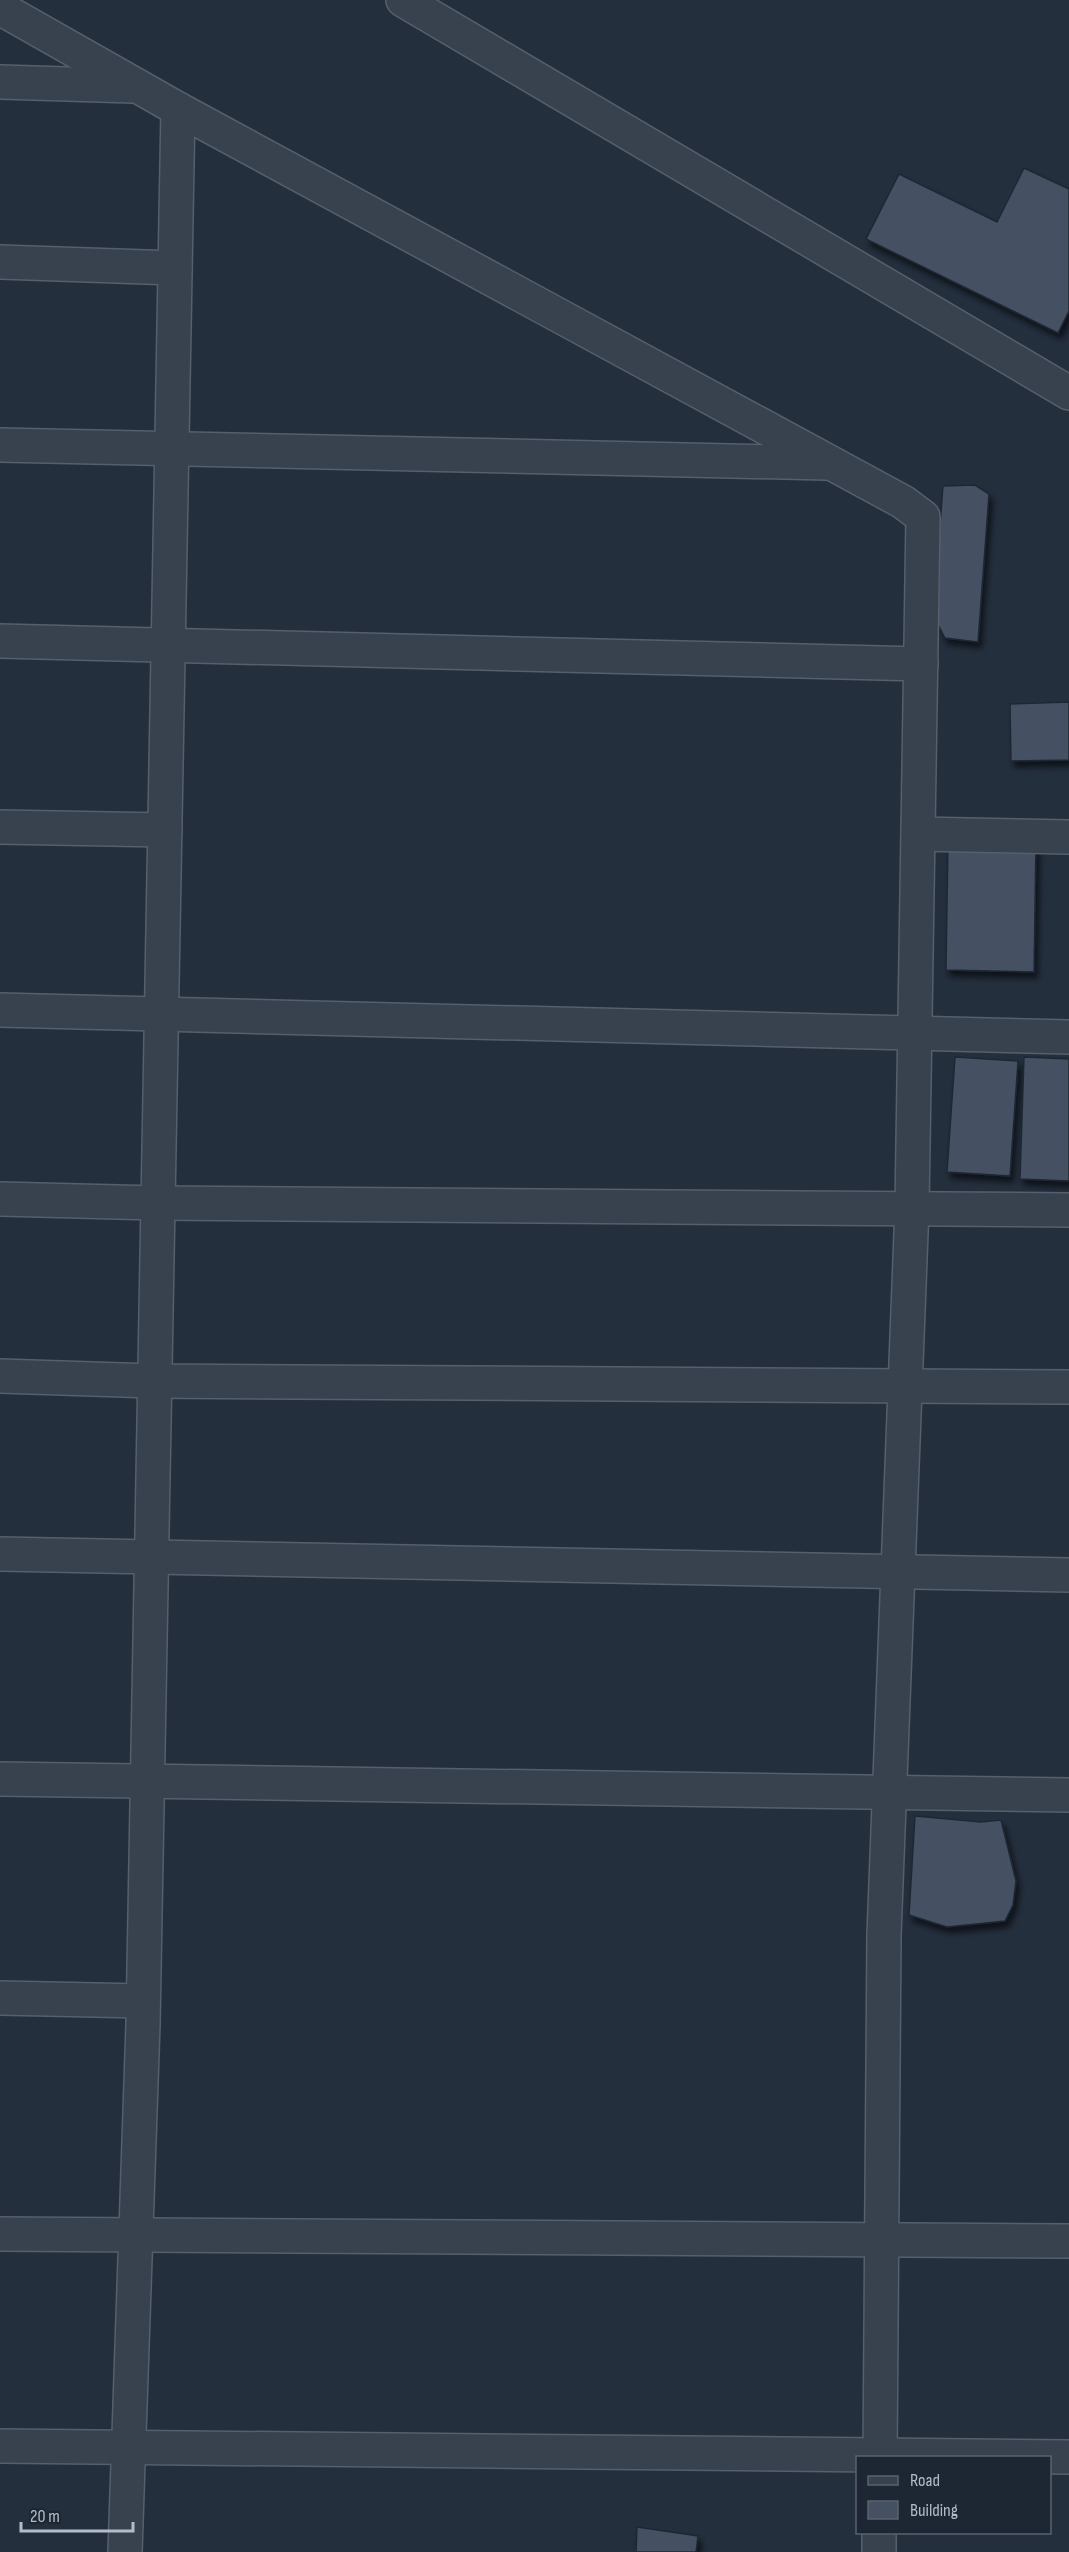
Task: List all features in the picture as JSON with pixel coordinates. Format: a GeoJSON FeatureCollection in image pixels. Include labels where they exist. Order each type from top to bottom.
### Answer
{"type":"FeatureCollection","features":[{"type":"Feature","properties":{"kind":"street"},"geometry":{"type":"LineString","coordinates":[[403,0],[1069,393]]}},
{"type":"Feature","properties":{"kind":"street"},"geometry":{"type":"LineString","coordinates":[[0,9],[177,109],[903,502],[923,517],[912,1207],[884,1935],[880,2456],[0,2446]]}},
{"type":"Feature","properties":{"kind":"street"},"geometry":{"type":"LineString","coordinates":[[0,82],[137,86]]}},
{"type":"Feature","properties":{"kind":"street"},"geometry":{"type":"LineString","coordinates":[[125,2552],[143,2001],[177,109]]}},
{"type":"Feature","properties":{"kind":"street"},"geometry":{"type":"LineString","coordinates":[[0,262],[174,268]]}},
{"type":"Feature","properties":{"kind":"street"},"geometry":{"type":"LineString","coordinates":[[0,445],[832,464]]}},
{"type":"Feature","properties":{"kind":"street"},"geometry":{"type":"LineString","coordinates":[[0,641],[921,664]]}},
{"type":"Feature","properties":{"kind":"street"},"geometry":{"type":"LineString","coordinates":[[0,826],[165,830]]}},
{"type":"Feature","properties":{"kind":"street"},"geometry":{"type":"LineString","coordinates":[[918,834],[1069,837]]}},
{"type":"Feature","properties":{"kind":"street"},"geometry":{"type":"LineString","coordinates":[[0,1010],[1069,1037]]}},
{"type":"Feature","properties":{"kind":"street"},"geometry":{"type":"LineString","coordinates":[[0,1199],[157,1203],[1069,1210]]}},
{"type":"Feature","properties":{"kind":"street"},"geometry":{"type":"LineString","coordinates":[[0,1376],[153,1382],[1069,1387]]}},
{"type":"Feature","properties":{"kind":"street"},"geometry":{"type":"LineString","coordinates":[[0,1554],[1069,1575]]}},
{"type":"Feature","properties":{"kind":"street"},"geometry":{"type":"LineString","coordinates":[[0,1779],[1069,1795]]}},
{"type":"Feature","properties":{"kind":"street"},"geometry":{"type":"LineString","coordinates":[[0,1998],[143,2001]]}},
{"type":"Feature","properties":{"kind":"street"},"geometry":{"type":"LineString","coordinates":[[0,2234],[1069,2241]]}},
{"type":"Feature","properties":{"kind":"street"},"geometry":{"type":"LineString","coordinates":[[1051,2457],[1069,2457]]}},
{"type":"Feature","properties":{"kind":"street"},"geometry":{"type":"LineString","coordinates":[[879,2534],[879,2552]]}},
{"type":"Feature","properties":{"kind":"building"},"geometry":{"type":"Polygon","coordinates":[[[1024,168],[1069,189],[1069,311],[1058,333],[866,239],[899,174],[997,222],[1024,168]]]}},
{"type":"Feature","properties":{"kind":"building"},"geometry":{"type":"Polygon","coordinates":[[[975,485],[989,494],[978,642],[945,638],[933,615],[943,486],[975,485]]]}},
{"type":"Feature","properties":{"kind":"building"},"geometry":{"type":"Polygon","coordinates":[[[1069,702],[1069,760],[1011,761],[1010,704],[1069,702]]]}},
{"type":"Feature","properties":{"kind":"building"},"geometry":{"type":"Polygon","coordinates":[[[948,841],[1036,842],[1034,972],[946,970],[948,841]]]}},
{"type":"Feature","properties":{"kind":"building"},"geometry":{"type":"Polygon","coordinates":[[[955,1057],[1018,1061],[1010,1176],[947,1172],[955,1057]]]}},
{"type":"Feature","properties":{"kind":"building"},"geometry":{"type":"Polygon","coordinates":[[[1024,1057],[1069,1059],[1069,1181],[1020,1179],[1024,1057]]]}},
{"type":"Feature","properties":{"kind":"building"},"geometry":{"type":"Polygon","coordinates":[[[915,1816],[981,1822],[1001,1820],[1016,1881],[1013,1905],[1005,1921],[947,1927],[909,1915],[915,1816]]]}},
{"type":"Feature","properties":{"kind":"building"},"geometry":{"type":"Polygon","coordinates":[[[637,2527],[698,2536],[696,2552],[636,2552],[637,2527]]]}}]}
